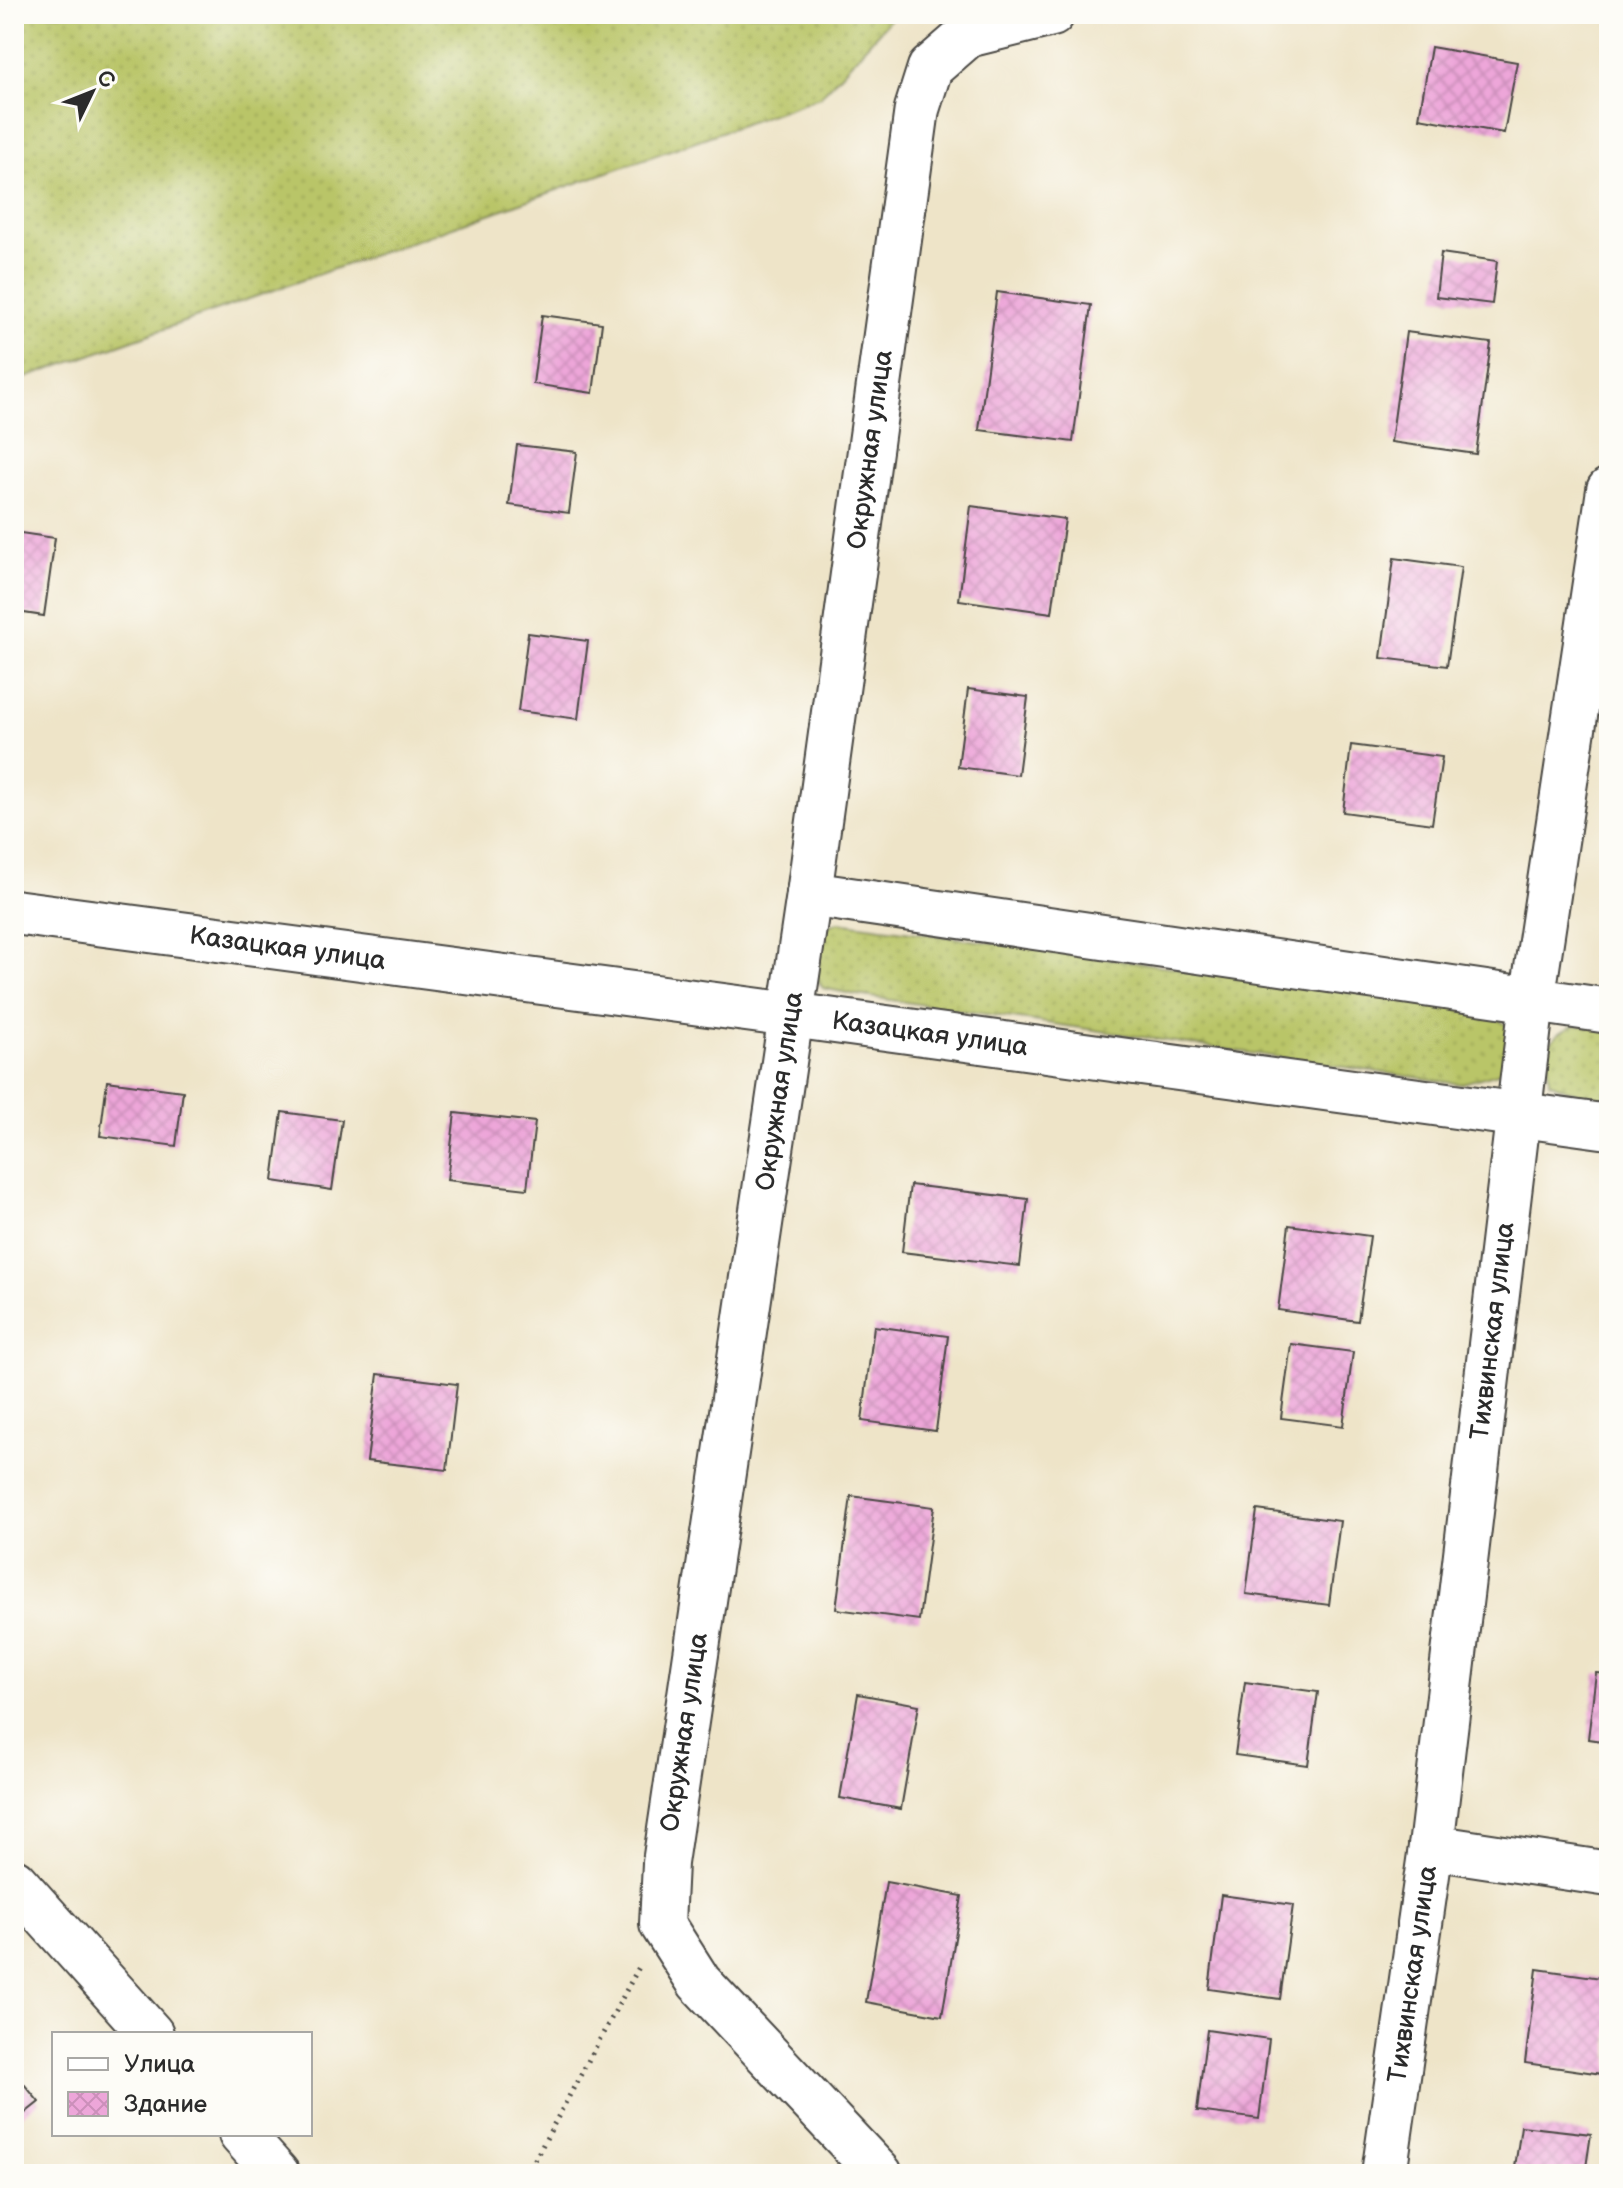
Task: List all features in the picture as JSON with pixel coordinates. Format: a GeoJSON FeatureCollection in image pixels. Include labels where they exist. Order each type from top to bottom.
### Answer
{"type":"FeatureCollection","features":[{"type":"Feature","properties":{"kind":"street","name":"Окружная улица"},"geometry":{"type":"LineString","coordinates":[[662,1924],[667,1847],[809,894],[917,109],[930,68],[968,35],[1052,14]]}},
{"type":"Feature","properties":{"kind":"street","name":"Тихвинская улица"},"geometry":{"type":"LineString","coordinates":[[1384,2174],[1431,1847],[1532,1001],[1609,490]]}},
{"type":"Feature","properties":{"kind":"street"},"geometry":{"type":"LineString","coordinates":[[809,894],[1609,1011]]}},
{"type":"Feature","properties":{"kind":"street","name":"Казацкая улица"},"geometry":{"type":"LineString","coordinates":[[14,912],[1609,1127]]}},
{"type":"Feature","properties":{"kind":"street"},"geometry":{"type":"LineString","coordinates":[[1431,1847],[1609,1874]]}},
{"type":"Feature","properties":{"kind":"street"},"geometry":{"type":"LineString","coordinates":[[14,1881],[149,2032]]}},
{"type":"Feature","properties":{"kind":"street"},"geometry":{"type":"LineString","coordinates":[[662,1924],[699,1982],[880,2174]]}},
{"type":"Feature","properties":{"kind":"street"},"geometry":{"type":"LineString","coordinates":[[243,2136],[277,2174]]}},
{"type":"Feature","properties":{"kind":"path"},"geometry":{"type":"LineString","coordinates":[[527,2174],[662,1924]]}},
{"type":"Feature","properties":{"kind":"green space"},"geometry":{"type":"Polygon","coordinates":[[[14,14],[895,14],[820,97],[14,382],[14,14]]]}},
{"type":"Feature","properties":{"kind":"green space"},"geometry":{"type":"Polygon","coordinates":[[[838,922],[1473,1008],[1495,1017],[1510,1028],[1514,1046],[1498,1073],[1460,1084],[857,995],[823,988],[810,969],[817,930],[838,922]]]}},
{"type":"Feature","properties":{"kind":"green space"},"geometry":{"type":"Polygon","coordinates":[[[1574,1025],[1609,1029],[1609,1101],[1587,1098],[1549,1082],[1548,1045],[1558,1034],[1574,1025]]]}},
{"type":"Feature","properties":{"kind":"building"},"geometry":{"type":"Polygon","coordinates":[[[1431,47],[1517,62],[1504,133],[1419,118],[1431,47]]]}},
{"type":"Feature","properties":{"kind":"building"},"geometry":{"type":"Polygon","coordinates":[[[1441,253],[1497,261],[1492,304],[1436,297],[1441,253]]]}},
{"type":"Feature","properties":{"kind":"building"},"geometry":{"type":"Polygon","coordinates":[[[997,292],[1091,305],[1073,442],[979,430],[997,292]]]}},
{"type":"Feature","properties":{"kind":"building"},"geometry":{"type":"Polygon","coordinates":[[[542,315],[602,323],[593,393],[533,384],[542,315]]]}},
{"type":"Feature","properties":{"kind":"building"},"geometry":{"type":"Polygon","coordinates":[[[1406,332],[1491,343],[1476,454],[1391,442],[1406,332]]]}},
{"type":"Feature","properties":{"kind":"building"},"geometry":{"type":"Polygon","coordinates":[[[517,445],[577,452],[569,513],[509,505],[517,445]]]}},
{"type":"Feature","properties":{"kind":"building"},"geometry":{"type":"Polygon","coordinates":[[[971,506],[1065,519],[1052,613],[959,600],[971,506]]]}},
{"type":"Feature","properties":{"kind":"building"},"geometry":{"type":"Polygon","coordinates":[[[14,532],[55,538],[44,616],[17,612],[16,622],[14,532]]]}},
{"type":"Feature","properties":{"kind":"building"},"geometry":{"type":"Polygon","coordinates":[[[1394,558],[1461,567],[1447,666],[1381,658],[1394,558]]]}},
{"type":"Feature","properties":{"kind":"building"},"geometry":{"type":"Polygon","coordinates":[[[528,633],[588,641],[578,719],[518,711],[528,633]]]}},
{"type":"Feature","properties":{"kind":"building"},"geometry":{"type":"Polygon","coordinates":[[[968,689],[1028,697],[1018,775],[958,767],[968,689]]]}},
{"type":"Feature","properties":{"kind":"building"},"geometry":{"type":"Polygon","coordinates":[[[1351,745],[1442,757],[1432,824],[1343,812],[1351,745]]]}},
{"type":"Feature","properties":{"kind":"building"},"geometry":{"type":"Polygon","coordinates":[[[14,1054],[20,1054],[16,1083],[14,1083],[14,1054]]]}},
{"type":"Feature","properties":{"kind":"building"},"geometry":{"type":"Polygon","coordinates":[[[107,1081],[183,1091],[176,1146],[100,1136],[107,1081]]]}},
{"type":"Feature","properties":{"kind":"building"},"geometry":{"type":"Polygon","coordinates":[[[282,1112],[342,1120],[332,1190],[273,1181],[282,1112]]]}},
{"type":"Feature","properties":{"kind":"building"},"geometry":{"type":"Polygon","coordinates":[[[455,1113],[535,1122],[527,1189],[447,1180],[455,1113]]]}},
{"type":"Feature","properties":{"kind":"building"},"geometry":{"type":"Polygon","coordinates":[[[910,1185],[1028,1199],[1020,1266],[902,1252],[910,1185]]]}},
{"type":"Feature","properties":{"kind":"building"},"geometry":{"type":"Polygon","coordinates":[[[1289,1225],[1370,1236],[1358,1321],[1278,1310],[1289,1225]]]}},
{"type":"Feature","properties":{"kind":"building"},"geometry":{"type":"Polygon","coordinates":[[[874,1326],[948,1336],[936,1431],[862,1421],[874,1326]]]}},
{"type":"Feature","properties":{"kind":"building"},"geometry":{"type":"Polygon","coordinates":[[[1291,1344],[1353,1352],[1343,1426],[1281,1418],[1291,1344]]]}},
{"type":"Feature","properties":{"kind":"building"},"geometry":{"type":"Polygon","coordinates":[[[378,1374],[457,1384],[447,1470],[367,1461],[378,1374]]]}},
{"type":"Feature","properties":{"kind":"building"},"geometry":{"type":"Polygon","coordinates":[[[851,1496],[934,1507],[919,1620],[836,1609],[851,1496]]]}},
{"type":"Feature","properties":{"kind":"building"},"geometry":{"type":"Polygon","coordinates":[[[1257,1510],[1340,1521],[1329,1605],[1246,1594],[1257,1510]]]}},
{"type":"Feature","properties":{"kind":"building"},"geometry":{"type":"Polygon","coordinates":[[[1596,1673],[1609,1674],[1609,1742],[1588,1739],[1596,1673]]]}},
{"type":"Feature","properties":{"kind":"building"},"geometry":{"type":"Polygon","coordinates":[[[1245,1682],[1318,1692],[1308,1765],[1235,1755],[1245,1682]]]}},
{"type":"Feature","properties":{"kind":"building"},"geometry":{"type":"Polygon","coordinates":[[[858,1694],[919,1705],[901,1809],[840,1798],[858,1694]]]}},
{"type":"Feature","properties":{"kind":"building"},"geometry":{"type":"Polygon","coordinates":[[[886,1882],[962,1896],[942,2016],[866,2002],[886,1882]]]}},
{"type":"Feature","properties":{"kind":"building"},"geometry":{"type":"Polygon","coordinates":[[[1221,1895],[1293,1905],[1280,1999],[1209,1989],[1221,1895]]]}},
{"type":"Feature","properties":{"kind":"building"},"geometry":{"type":"Polygon","coordinates":[[[1537,1969],[1609,1979],[1609,2075],[1525,2063],[1537,1969]]]}},
{"type":"Feature","properties":{"kind":"building"},"geometry":{"type":"Polygon","coordinates":[[[1207,2030],[1269,2039],[1259,2119],[1197,2111],[1207,2030]]]}},
{"type":"Feature","properties":{"kind":"building"},"geometry":{"type":"Polygon","coordinates":[[[14,2072],[39,2102],[14,2122],[14,2072]]]}},
{"type":"Feature","properties":{"kind":"building"},"geometry":{"type":"Polygon","coordinates":[[[1521,2126],[1591,2134],[1585,2174],[1514,2174],[1521,2126]]]}}]}
